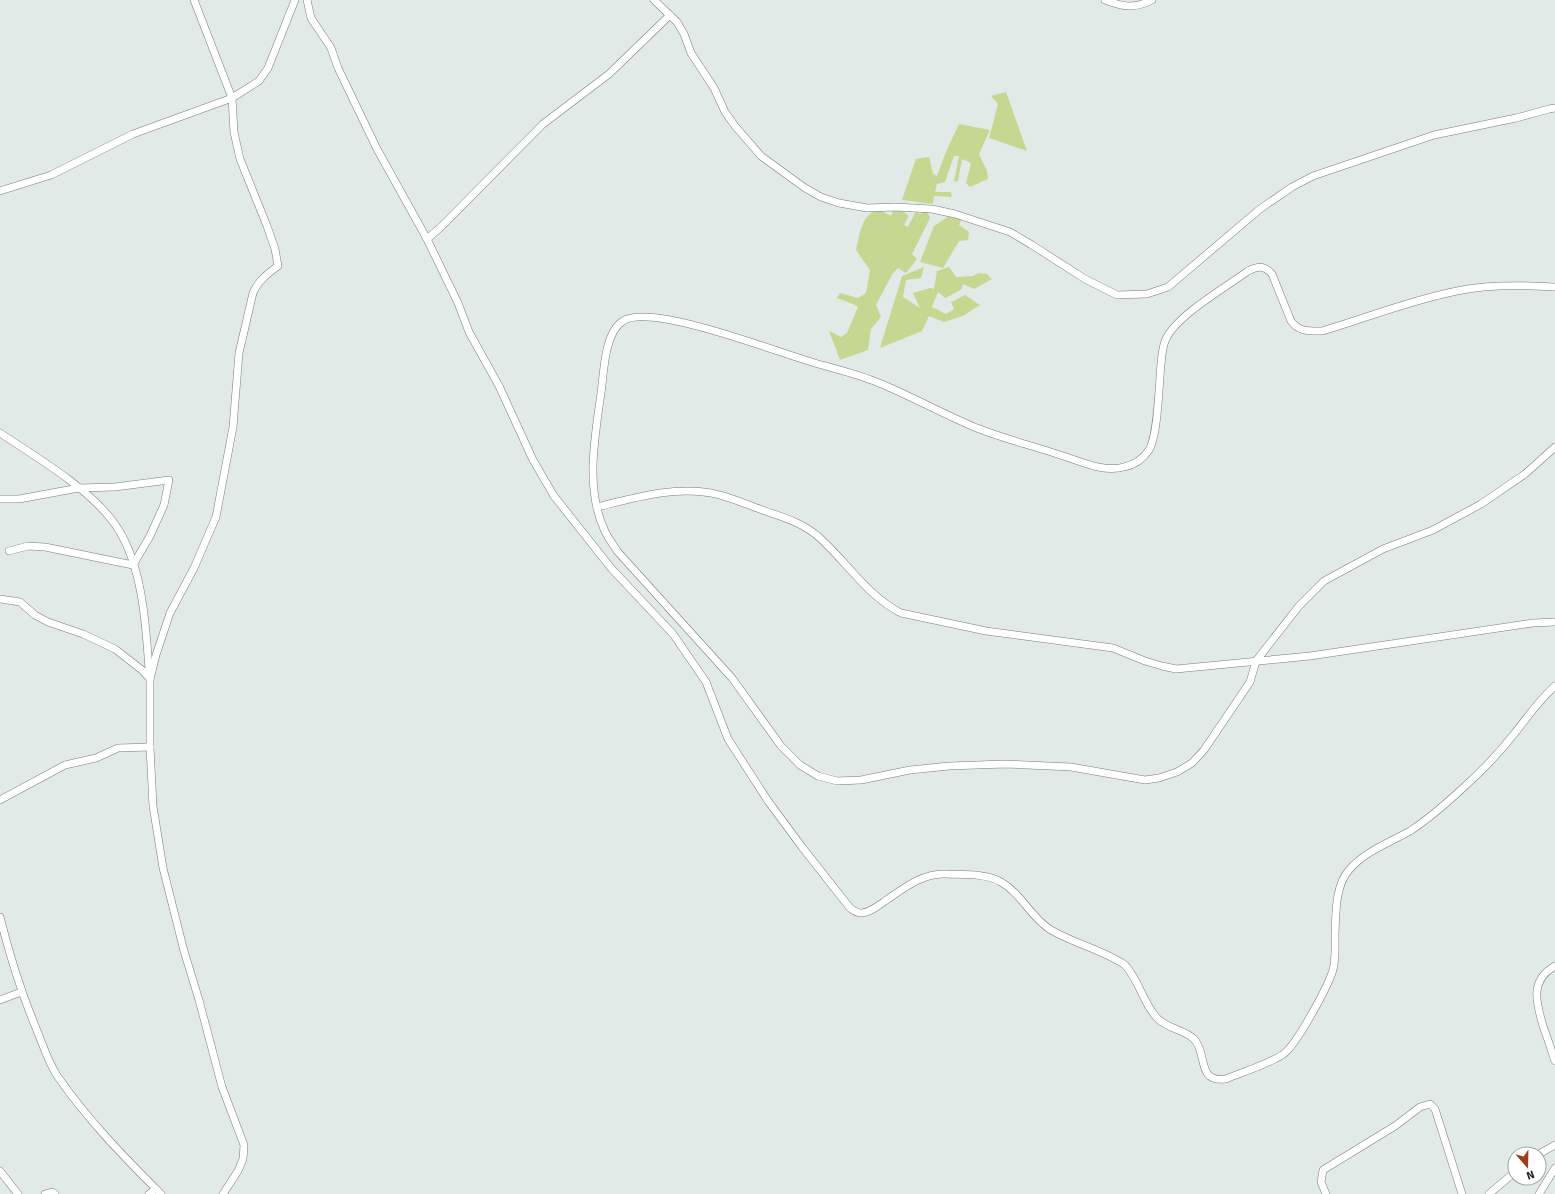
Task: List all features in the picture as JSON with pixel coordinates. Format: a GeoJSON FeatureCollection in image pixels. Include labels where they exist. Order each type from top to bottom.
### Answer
{"type":"FeatureCollection","features":[{"type":"Feature","properties":{"kind":"street"},"geometry":{"type":"LineString","coordinates":[[150,679],[156,655],[170,613],[194,568],[216,517],[233,427],[239,353],[253,293],[258,283],[265,275],[278,266],[267,226],[240,159],[234,132],[232,98],[194,0]]}},
{"type":"Feature","properties":{"kind":"street"},"geometry":{"type":"LineString","coordinates":[[0,191],[51,175],[133,134],[232,98],[259,81],[264,75],[295,0]]}},
{"type":"Feature","properties":{"kind":"street"},"geometry":{"type":"LineString","coordinates":[[307,0],[311,18],[331,48],[338,68],[377,149],[427,239],[458,303],[469,332],[498,386],[533,460],[554,496],[611,568],[673,634],[706,682],[728,739],[768,801],[793,836],[850,908],[855,912],[861,913],[870,910],[917,880],[940,874],[976,876],[1002,882],[1041,924],[1125,965],[1157,1018],[1168,1026],[1190,1036],[1195,1040],[1208,1075],[1219,1080],[1226,1079],[1283,1055],[1299,1034],[1332,970],[1339,894],[1343,878],[1349,869],[1365,855],[1411,830],[1464,788],[1492,760],[1530,712],[1555,686]]}},
{"type":"Feature","properties":{"kind":"street"},"geometry":{"type":"LineString","coordinates":[[654,0],[677,22],[684,34],[691,52],[714,88],[725,112],[735,126],[761,156],[805,188],[821,197],[839,203],[867,208],[895,207],[932,209],[955,214],[1010,232],[1085,279],[1117,295],[1147,294],[1168,287],[1260,209],[1292,187],[1313,176],[1434,136],[1555,108]]}},
{"type":"Feature","properties":{"kind":"street"},"geometry":{"type":"LineString","coordinates":[[1105,0],[1120,6],[1134,6],[1152,0]]}},
{"type":"Feature","properties":{"kind":"street"},"geometry":{"type":"LineString","coordinates":[[427,239],[442,226],[543,124],[609,74],[670,15]]}},
{"type":"Feature","properties":{"kind":"street"},"geometry":{"type":"LineString","coordinates":[[1555,287],[1487,287],[1457,291],[1416,301],[1322,331],[1310,331],[1295,327],[1291,321],[1272,274],[1267,269],[1261,267],[1248,271],[1190,312],[1173,327],[1165,340],[1162,354],[1154,435],[1150,448],[1143,458],[1132,465],[1112,470],[973,427],[877,382],[717,331],[659,318],[640,316],[632,317],[623,321],[614,330],[611,335],[606,355],[594,448],[593,478],[598,508],[604,531],[617,552],[732,678],[781,746],[800,765],[818,776],[837,781],[861,780],[910,770],[949,766],[1006,764],[1071,767],[1145,780],[1159,778],[1177,772],[1192,763],[1204,750],[1250,682],[1256,661],[1299,606],[1324,581],[1383,549],[1433,530],[1481,504],[1525,474],[1555,447]]}},
{"type":"Feature","properties":{"kind":"street"},"geometry":{"type":"LineString","coordinates":[[0,433],[79,488],[111,518],[120,532],[133,565],[146,619],[150,679],[150,747],[153,806],[162,868],[222,1087],[244,1145],[243,1159],[238,1171],[223,1194]]}},
{"type":"Feature","properties":{"kind":"street"},"geometry":{"type":"LineString","coordinates":[[0,500],[19,499],[79,488],[115,487],[169,480],[164,505],[150,536],[133,565]]}},
{"type":"Feature","properties":{"kind":"street"},"geometry":{"type":"LineString","coordinates":[[598,508],[640,496],[688,491],[711,493],[795,521],[809,528],[876,597],[901,613],[986,631],[1113,648],[1156,664],[1176,669],[1310,656],[1533,623],[1555,622]]}},
{"type":"Feature","properties":{"kind":"street"},"geometry":{"type":"LineString","coordinates":[[9,550],[28,546],[45,547],[133,565]]}},
{"type":"Feature","properties":{"kind":"street"},"geometry":{"type":"LineString","coordinates":[[0,599],[20,602],[35,616],[83,634],[114,649],[142,670],[150,679]]}},
{"type":"Feature","properties":{"kind":"street"},"geometry":{"type":"LineString","coordinates":[[0,800],[65,765],[96,758],[118,748],[150,747]]}},
{"type":"Feature","properties":{"kind":"street"},"geometry":{"type":"LineString","coordinates":[[0,917],[21,992],[50,1064],[58,1077],[101,1132],[158,1192]]}},
{"type":"Feature","properties":{"kind":"street"},"geometry":{"type":"LineString","coordinates":[[1555,966],[1544,974],[1539,982],[1536,995],[1538,1010],[1555,1061]]}},
{"type":"Feature","properties":{"kind":"street"},"geometry":{"type":"LineString","coordinates":[[0,1000],[21,992]]}},
{"type":"Feature","properties":{"kind":"street"},"geometry":{"type":"LineString","coordinates":[[1326,1194],[1321,1182],[1323,1170],[1383,1134],[1420,1107],[1430,1104],[1435,1109],[1462,1194]]}},
{"type":"Feature","properties":{"kind":"street"},"geometry":{"type":"LineString","coordinates":[[1539,1194],[1555,1168]]}},
{"type":"Feature","properties":{"kind":"street"},"geometry":{"type":"LineString","coordinates":[[0,1171],[18,1194]]}},
{"type":"Feature","properties":{"kind":"street"},"geometry":{"type":"LineString","coordinates":[[1489,1194],[1507,1179]]}},
{"type":"Feature","properties":{"kind":"street"},"geometry":{"type":"LineString","coordinates":[[45,1194],[52,1192],[55,1194]]}},
{"type":"Feature","properties":{"kind":"street"},"geometry":{"type":"LineString","coordinates":[[149,1194],[158,1192]]}},
{"type":"Feature","properties":{"kind":"green space"},"geometry":{"type":"Polygon","coordinates":[[[1006,92],[1027,151],[989,138],[998,104],[991,96],[1006,92]]]}},
{"type":"Feature","properties":{"kind":"green space"},"geometry":{"type":"Polygon","coordinates":[[[959,124],[990,130],[979,154],[987,171],[988,179],[970,187],[966,183],[971,163],[962,159],[958,181],[954,182],[959,156],[954,156],[945,182],[937,184],[935,192],[951,192],[952,197],[934,196],[933,204],[902,200],[916,159],[929,157],[933,174],[937,176],[945,154],[959,124]]]}},
{"type":"Feature","properties":{"kind":"green space"},"geometry":{"type":"Polygon","coordinates":[[[878,209],[891,216],[894,209],[899,209],[909,216],[904,225],[908,227],[916,211],[920,214],[927,210],[930,218],[912,254],[917,259],[906,273],[898,268],[893,273],[876,305],[881,317],[871,329],[868,350],[840,360],[829,331],[841,337],[847,333],[858,307],[837,298],[840,293],[858,298],[866,293],[870,270],[856,250],[860,232],[865,220],[872,212],[878,209]]]}},
{"type":"Feature","properties":{"kind":"green space"},"geometry":{"type":"Polygon","coordinates":[[[949,216],[962,218],[959,225],[969,232],[968,240],[959,241],[943,268],[920,262],[934,226],[949,216]]]}},
{"type":"Feature","properties":{"kind":"green space"},"geometry":{"type":"Polygon","coordinates":[[[924,267],[921,278],[906,280],[903,297],[920,308],[913,293],[930,288],[934,289],[937,271],[949,267],[956,277],[973,276],[978,273],[987,274],[992,279],[974,289],[963,284],[961,290],[945,298],[938,292],[932,307],[946,314],[954,309],[951,302],[965,295],[980,305],[963,316],[944,322],[929,316],[922,331],[880,348],[902,276],[924,267]]]}}]}
